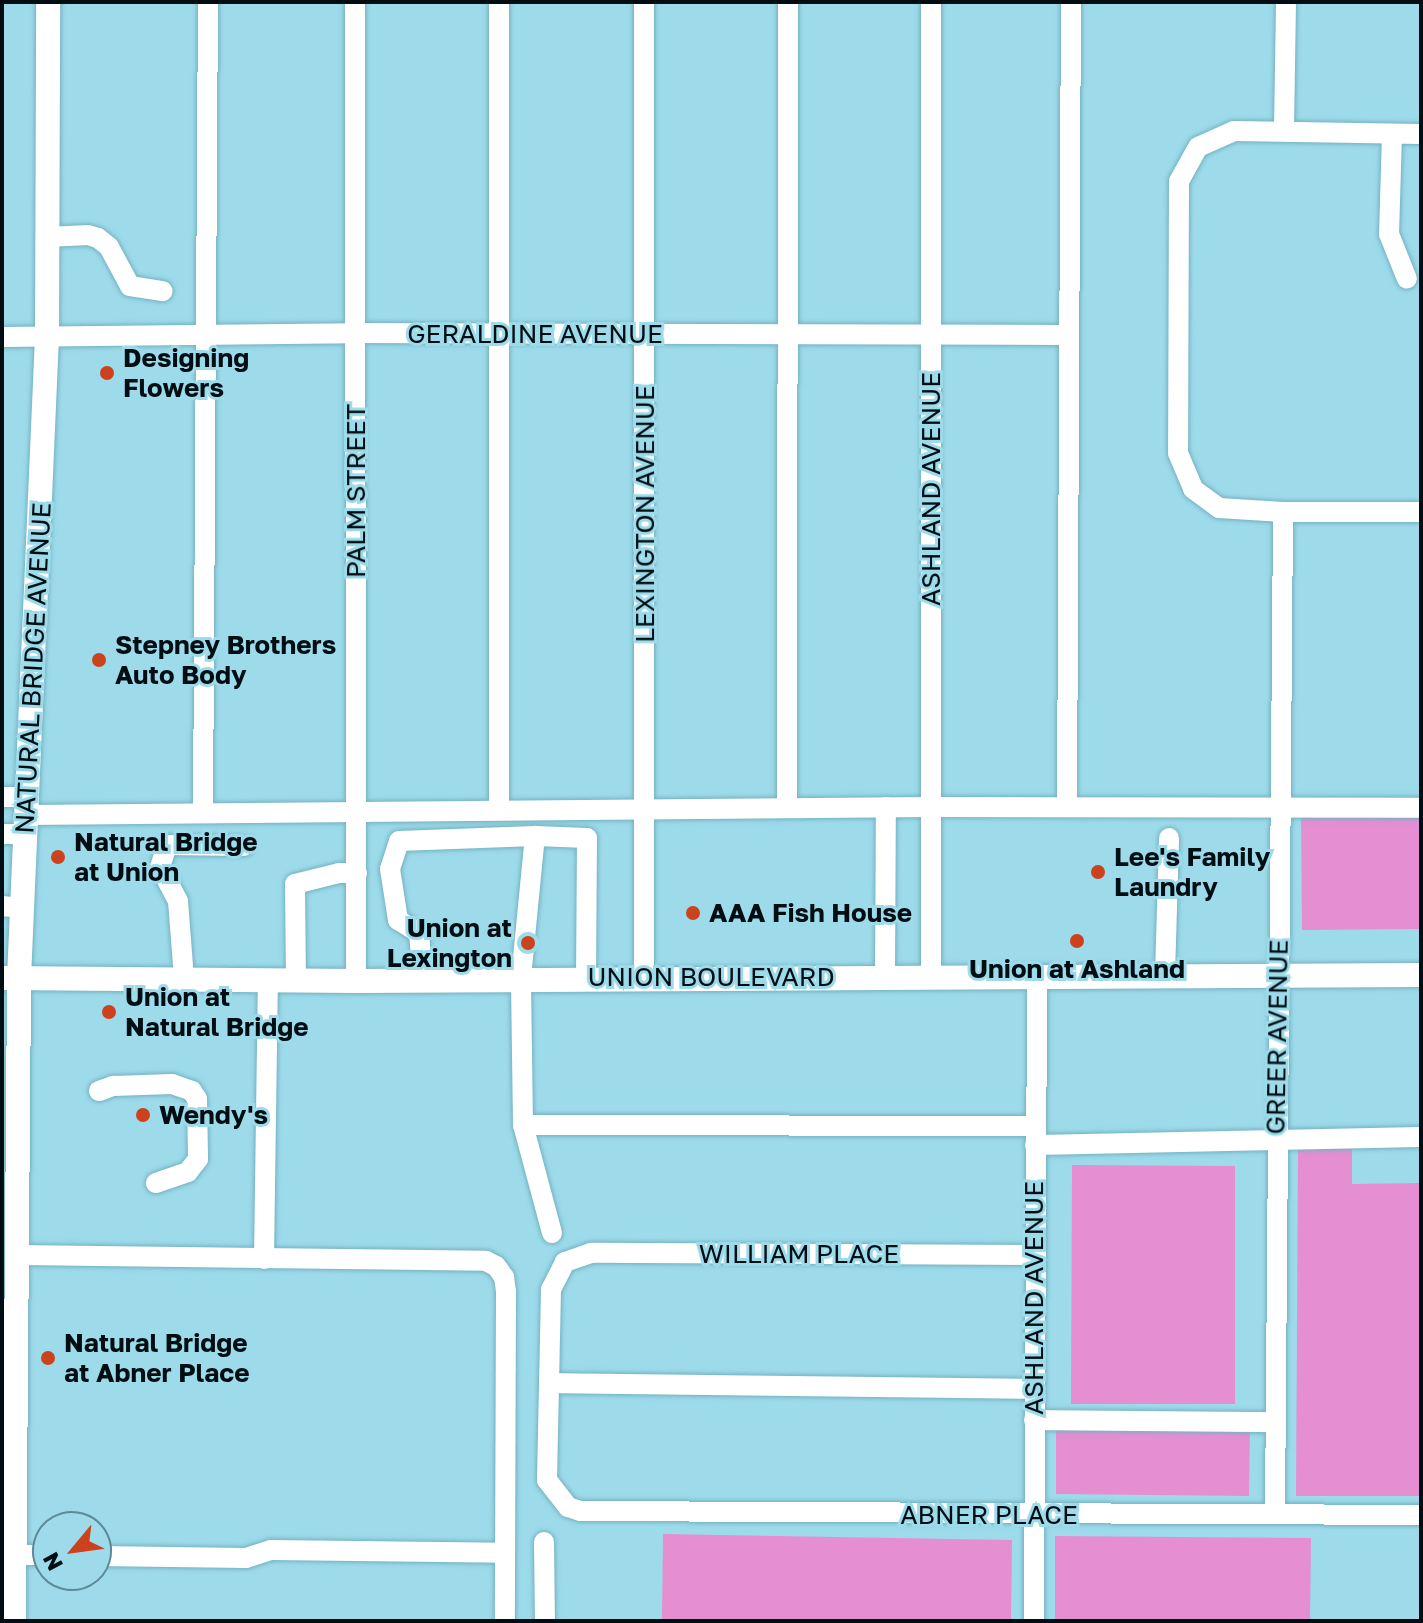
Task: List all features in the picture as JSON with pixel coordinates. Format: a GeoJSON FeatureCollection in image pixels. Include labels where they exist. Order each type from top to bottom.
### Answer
{"type":"FeatureCollection","features":[{"type":"Feature","properties":{"kind":"main road","name":"NATURAL BRIDGE AVENUE"},"geometry":{"type":"LineString","coordinates":[[14,1621],[17,1255],[10,978],[47,337],[48,2]]}},
{"type":"Feature","properties":{"kind":"main road","name":"UNION BOULEVARD"},"geometry":{"type":"LineString","coordinates":[[10,978],[356,981],[586,977],[1421,975]]}},
{"type":"Feature","properties":{"kind":"street"},"geometry":{"type":"LineString","coordinates":[[203,813],[208,2]]}},
{"type":"Feature","properties":{"kind":"street","name":"PALM STREET"},"geometry":{"type":"LineString","coordinates":[[355,2],[356,981]]}},
{"type":"Feature","properties":{"kind":"street"},"geometry":{"type":"LineString","coordinates":[[499,2],[499,810]]}},
{"type":"Feature","properties":{"kind":"street","name":"LEXINGTON AVENUE"},"geometry":{"type":"LineString","coordinates":[[644,2],[644,977]]}},
{"type":"Feature","properties":{"kind":"street"},"geometry":{"type":"LineString","coordinates":[[787,808],[788,2]]}},
{"type":"Feature","properties":{"kind":"street","name":"ASHLAND AVENUE"},"geometry":{"type":"LineString","coordinates":[[931,2],[931,976]]}},
{"type":"Feature","properties":{"kind":"street"},"geometry":{"type":"LineString","coordinates":[[1067,807],[1071,2]]}},
{"type":"Feature","properties":{"kind":"street"},"geometry":{"type":"LineString","coordinates":[[1284,129],[1286,2]]}},
{"type":"Feature","properties":{"kind":"street"},"geometry":{"type":"LineString","coordinates":[[1421,134],[1284,129],[1234,131],[1198,147],[1179,181],[1178,453],[1193,489],[1219,508],[1283,512],[1421,512]]}},
{"type":"Feature","properties":{"kind":"street"},"geometry":{"type":"LineString","coordinates":[[1392,134],[1389,234],[1407,279]]}},
{"type":"Feature","properties":{"kind":"street"},"geometry":{"type":"LineString","coordinates":[[48,237],[88,235],[98,238],[109,247],[130,286],[163,291]]}},
{"type":"Feature","properties":{"kind":"street","name":"GERALDINE AVENUE"},"geometry":{"type":"LineString","coordinates":[[2,337],[356,333],[1067,335]]}},
{"type":"Feature","properties":{"kind":"street","name":"GREER AVENUE"},"geometry":{"type":"LineString","coordinates":[[1275,1513],[1283,512]]}},
{"type":"Feature","properties":{"kind":"street"},"geometry":{"type":"LineString","coordinates":[[2,797],[20,820],[356,811],[886,807],[1421,808]]}},
{"type":"Feature","properties":{"kind":"street"},"geometry":{"type":"LineString","coordinates":[[885,976],[886,807]]}},
{"type":"Feature","properties":{"kind":"street"},"geometry":{"type":"LineString","coordinates":[[535,836],[521,978],[523,1125],[552,1233]]}},
{"type":"Feature","properties":{"kind":"street"},"geometry":{"type":"LineString","coordinates":[[423,979],[419,933],[398,920],[390,869],[399,841],[535,836],[587,838],[586,977]]}},
{"type":"Feature","properties":{"kind":"street"},"geometry":{"type":"LineString","coordinates":[[1165,975],[1169,838]]}},
{"type":"Feature","properties":{"kind":"street"},"geometry":{"type":"LineString","coordinates":[[184,979],[178,901],[160,867],[167,845],[244,846]]}},
{"type":"Feature","properties":{"kind":"street"},"geometry":{"type":"LineString","coordinates":[[296,980],[295,884],[339,873],[357,873]]}},
{"type":"Feature","properties":{"kind":"street","name":"ASHLAND AVENUE"},"geometry":{"type":"LineString","coordinates":[[1034,1621],[1037,976]]}},
{"type":"Feature","properties":{"kind":"street"},"geometry":{"type":"LineString","coordinates":[[264,1259],[268,980]]}},
{"type":"Feature","properties":{"kind":"street"},"geometry":{"type":"LineString","coordinates":[[99,1091],[113,1086],[172,1084],[192,1091],[197,1099],[198,1159],[188,1172],[156,1183]]}},
{"type":"Feature","properties":{"kind":"street"},"geometry":{"type":"LineString","coordinates":[[523,1125],[1035,1136],[1421,1137]]}},
{"type":"Feature","properties":{"kind":"street","name":"WILLIAM PLACE"},"geometry":{"type":"LineString","coordinates":[[549,1383],[551,1289],[565,1262],[591,1253],[1034,1255]]}},
{"type":"Feature","properties":{"kind":"street"},"geometry":{"type":"LineString","coordinates":[[17,1255],[486,1261],[496,1266],[504,1277],[506,1292],[505,1621]]}},
{"type":"Feature","properties":{"kind":"street"},"geometry":{"type":"LineString","coordinates":[[549,1383],[1034,1389]]}},
{"type":"Feature","properties":{"kind":"street","name":"ABNER PLACE"},"geometry":{"type":"LineString","coordinates":[[549,1383],[547,1480],[560,1500],[580,1511],[1034,1516],[1421,1515]]}},
{"type":"Feature","properties":{"kind":"street"},"geometry":{"type":"LineString","coordinates":[[1034,1420],[1275,1422]]}},
{"type":"Feature","properties":{"kind":"street"},"geometry":{"type":"LineString","coordinates":[[544,1542],[545,1621]]}},
{"type":"Feature","properties":{"kind":"street"},"geometry":{"type":"LineString","coordinates":[[112,1556],[246,1558],[271,1550],[505,1553]]}},
{"type":"Feature","properties":{"kind":"street"},"geometry":{"type":"LineString","coordinates":[[14,1555],[32,1555]]}},
{"type":"Feature","properties":{"kind":"shaded area"},"geometry":{"type":"Polygon","coordinates":[[[1301,813],[1421,813],[1421,929],[1302,930],[1301,813]]]}},
{"type":"Feature","properties":{"kind":"shaded area"},"geometry":{"type":"Polygon","coordinates":[[[1298,1147],[1352,1147],[1352,1184],[1421,1183],[1421,1496],[1296,1496],[1298,1147]]]}},
{"type":"Feature","properties":{"kind":"shaded area"},"geometry":{"type":"Polygon","coordinates":[[[1072,1165],[1235,1166],[1235,1404],[1071,1404],[1072,1165]]]}},
{"type":"Feature","properties":{"kind":"shaded area"},"geometry":{"type":"Polygon","coordinates":[[[1056,1425],[1250,1428],[1249,1496],[1056,1494],[1056,1425]]]}},
{"type":"Feature","properties":{"kind":"shaded area"},"geometry":{"type":"Polygon","coordinates":[[[663,1534],[1012,1540],[1011,1621],[662,1621],[663,1534]]]}},
{"type":"Feature","properties":{"kind":"shaded area"},"geometry":{"type":"Polygon","coordinates":[[[1055,1536],[1311,1538],[1310,1621],[1055,1621],[1055,1536]]]}},
{"type":"Feature","properties":{"kind":"place","name":"Designing Flowers"},"geometry":{"type":"Point","coordinates":[107,373]}},
{"type":"Feature","properties":{"kind":"place","name":"Stepney Brothers Auto Body"},"geometry":{"type":"Point","coordinates":[99,660]}},
{"type":"Feature","properties":{"kind":"place","name":"Natural Bridge at Union"},"geometry":{"type":"Point","coordinates":[58,857]}},
{"type":"Feature","properties":{"kind":"place","name":"Lee's Family Laundry"},"geometry":{"type":"Point","coordinates":[1098,872]}},
{"type":"Feature","properties":{"kind":"place","name":"AAA Fish House"},"geometry":{"type":"Point","coordinates":[693,913]}},
{"type":"Feature","properties":{"kind":"place","name":"Union at Ashland"},"geometry":{"type":"Point","coordinates":[1077,941]}},
{"type":"Feature","properties":{"kind":"place","name":"Union at Lexington"},"geometry":{"type":"Point","coordinates":[528,943]}},
{"type":"Feature","properties":{"kind":"place","name":"Union at Natural Bridge"},"geometry":{"type":"Point","coordinates":[109,1012]}},
{"type":"Feature","properties":{"kind":"place","name":"Wendy's"},"geometry":{"type":"Point","coordinates":[143,1115]}},
{"type":"Feature","properties":{"kind":"place","name":"Natural Bridge at Abner Place"},"geometry":{"type":"Point","coordinates":[48,1358]}}]}
